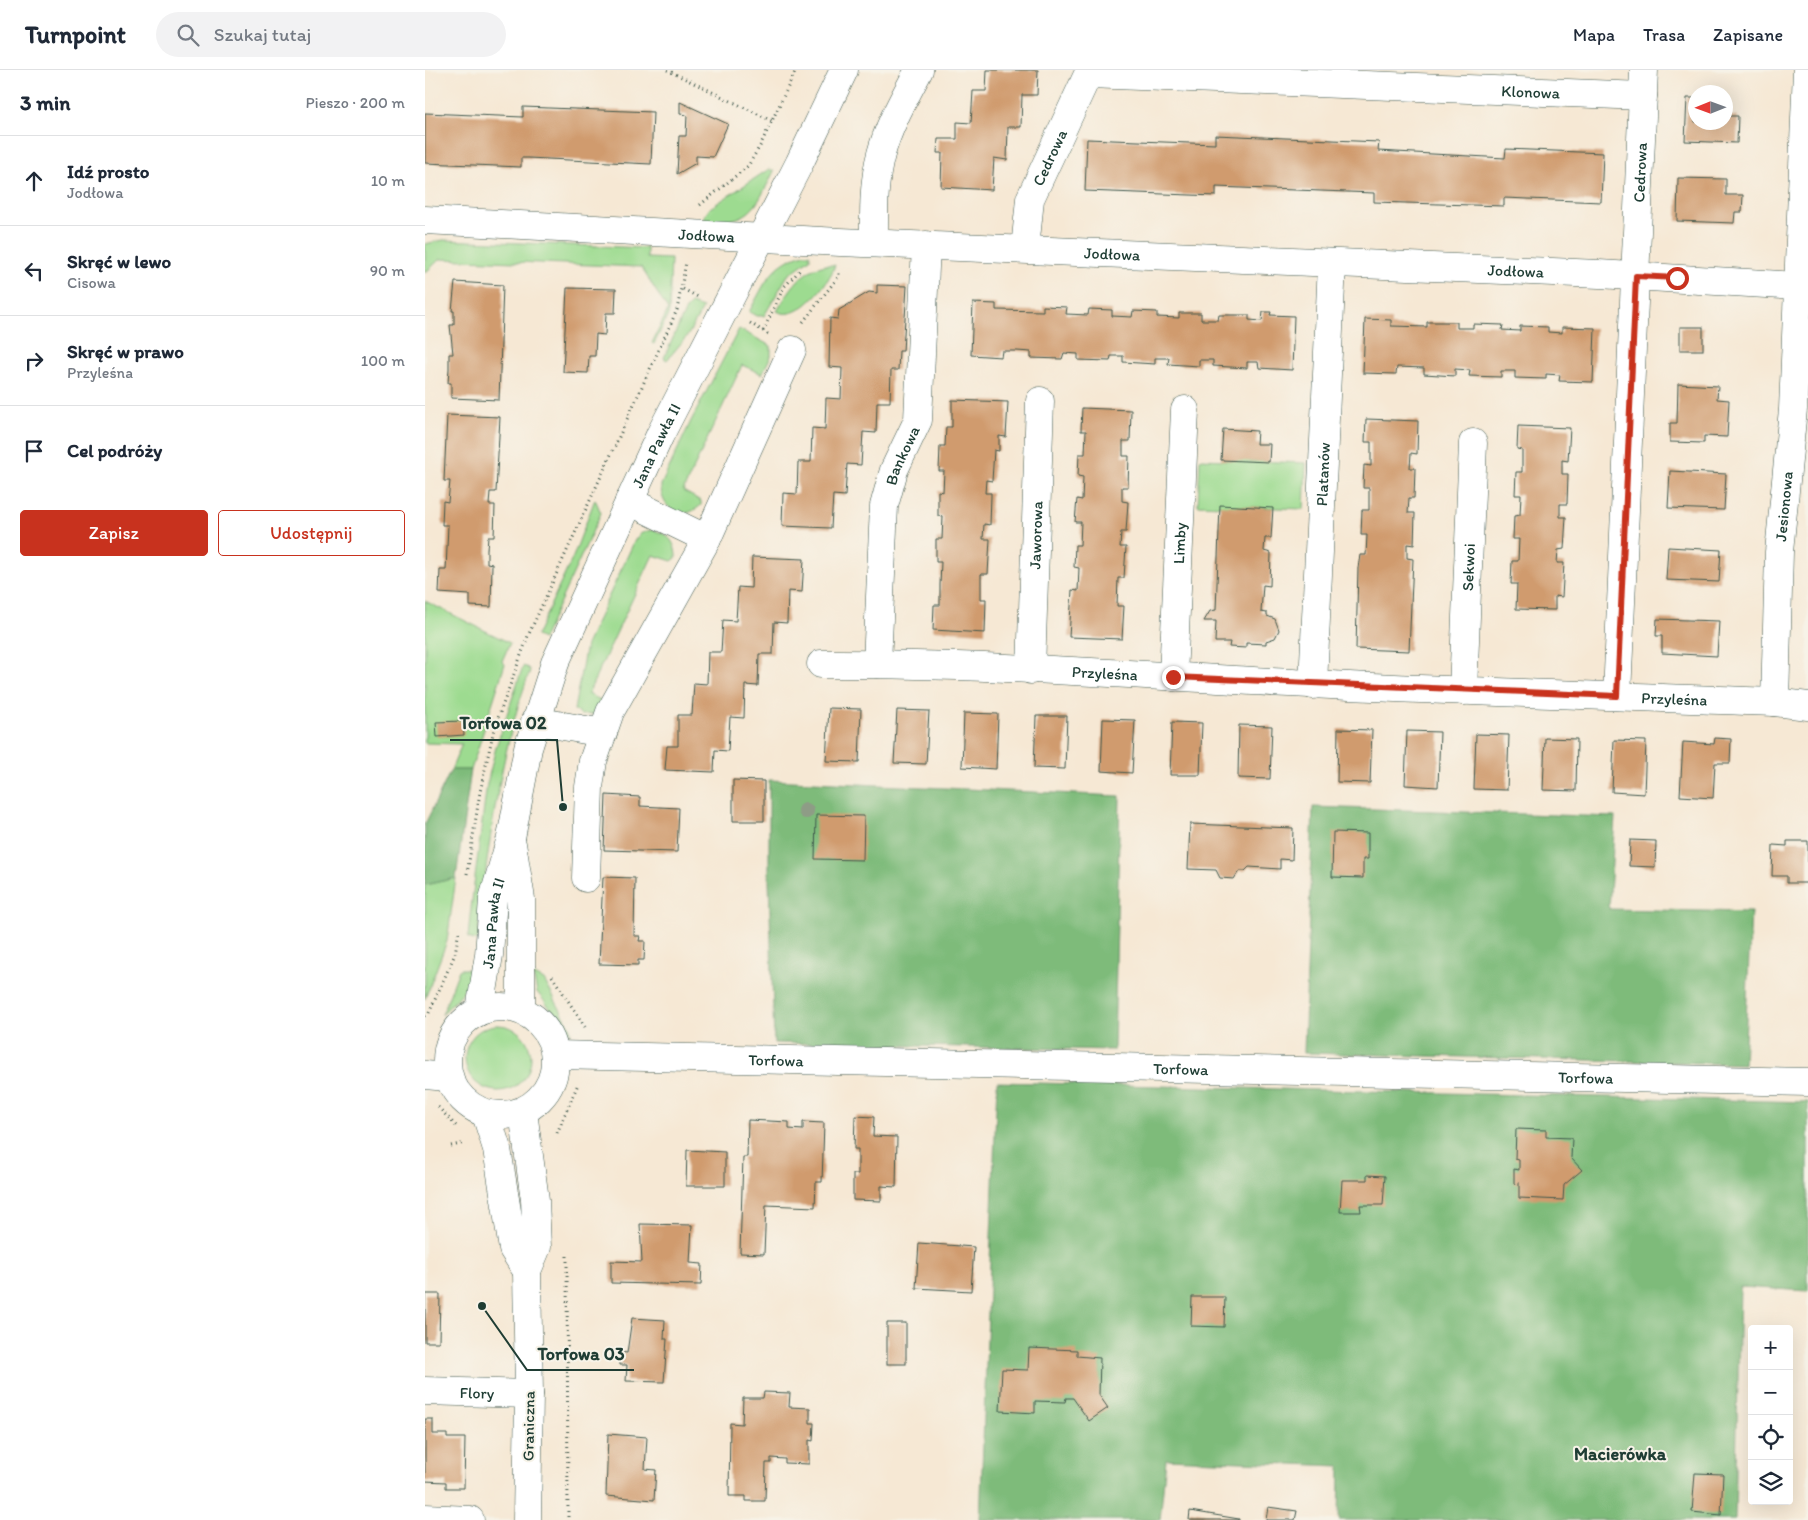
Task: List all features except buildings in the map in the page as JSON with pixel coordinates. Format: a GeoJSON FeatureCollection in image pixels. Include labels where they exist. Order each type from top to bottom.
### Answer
{"type":"FeatureCollection","features":[{"type":"Feature","properties":{"kind":"street","name":"Jana Pawła II"},"geometry":{"type":"LineString","coordinates":[[480,1010],[489,955],[493,899],[511,838],[535,721],[559,654],[660,435],[762,237],[844,70]]}},
{"type":"Feature","properties":{"kind":"street"},"geometry":{"type":"LineString","coordinates":[[874,242],[875,189],[880,156],[894,120],[919,70]]}},
{"type":"Feature","properties":{"kind":"street","name":"Jesionowa"},"geometry":{"type":"LineString","coordinates":[[1775,702],[1779,552],[1801,410],[1798,286],[1807,70]]}},
{"type":"Feature","properties":{"kind":"street","name":"Klonowa"},"geometry":{"type":"LineString","coordinates":[[1089,72],[1643,83]]}},
{"type":"Feature","properties":{"kind":"street","name":"Cedrowa"},"geometry":{"type":"LineString","coordinates":[[1025,249],[1030,199],[1089,72]]}},
{"type":"Feature","properties":{"kind":"street","name":"Cedrowa"},"geometry":{"type":"LineString","coordinates":[[1617,696],[1643,83]]}},
{"type":"Feature","properties":{"kind":"street","name":"Jodłowa"},"geometry":{"type":"LineString","coordinates":[[425,220],[926,245],[1636,276],[1798,286]]}},
{"type":"Feature","properties":{"kind":"street","name":"Bankowa"},"geometry":{"type":"LineString","coordinates":[[877,664],[884,506],[895,470],[918,420],[926,245]]}},
{"type":"Feature","properties":{"kind":"street","name":"Platanów"},"geometry":{"type":"LineString","coordinates":[[1313,684],[1332,263]]}},
{"type":"Feature","properties":{"kind":"street"},"geometry":{"type":"LineString","coordinates":[[586,878],[589,787],[593,761],[610,712],[707,539],[792,350]]}},
{"type":"Feature","properties":{"kind":"street","name":"Jaworowa"},"geometry":{"type":"LineString","coordinates":[[1031,670],[1040,401]]}},
{"type":"Feature","properties":{"kind":"street","name":"Limby"},"geometry":{"type":"LineString","coordinates":[[1173,677],[1185,410]]}},
{"type":"Feature","properties":{"kind":"street","name":"Sekwoi"},"geometry":{"type":"LineString","coordinates":[[1463,691],[1473,443]]}},
{"type":"Feature","properties":{"kind":"street"},"geometry":{"type":"LineString","coordinates":[[629,501],[707,539]]}},
{"type":"Feature","properties":{"kind":"street","name":"Przyleśna"},"geometry":{"type":"LineString","coordinates":[[821,664],[877,664],[1031,670],[1463,691],[1775,702],[1808,706]]}},
{"type":"Feature","properties":{"kind":"street"},"geometry":{"type":"LineString","coordinates":[[535,721],[603,733]]}},
{"type":"Feature","properties":{"kind":"street","name":"Jana Pawła II"},"geometry":{"type":"LineString","coordinates":[[511,838],[521,899],[521,1010]]}},
{"type":"Feature","properties":{"kind":"street"},"geometry":{"type":"LineString","coordinates":[[501,1007],[521,1010],[539,1022],[550,1037],[555,1055],[553,1076],[548,1089],[533,1105],[523,1112],[508,1116],[486,1114],[471,1107],[437,1076],[446,1058],[437,1042],[480,1010],[501,1007]]}},
{"type":"Feature","properties":{"kind":"street","name":"Torfowa"},"geometry":{"type":"LineString","coordinates":[[555,1055],[1808,1082]]}},
{"type":"Feature","properties":{"kind":"street","name":"Graniczna"},"geometry":{"type":"LineString","coordinates":[[523,1112],[537,1225],[537,1247],[527,1271],[529,1394],[527,1520]]}},
{"type":"Feature","properties":{"kind":"street"},"geometry":{"type":"LineString","coordinates":[[486,1114],[497,1149],[513,1249],[527,1271]]}},
{"type":"Feature","properties":{"kind":"street","name":"Flory"},"geometry":{"type":"LineString","coordinates":[[425,1391],[529,1394]]}},
{"type":"Feature","properties":{"kind":"street"},"geometry":{"type":"LineString","coordinates":[[425,1518],[470,1520]]}},
{"type":"Feature","properties":{"kind":"path"},"geometry":{"type":"LineString","coordinates":[[667,70],[772,121]]}},
{"type":"Feature","properties":{"kind":"path"},"geometry":{"type":"LineString","coordinates":[[792,350],[803,323],[839,276],[839,268]]}},
{"type":"Feature","properties":{"kind":"path"},"geometry":{"type":"LineString","coordinates":[[550,974],[586,1028],[586,1033]]}},
{"type":"Feature","properties":{"kind":"path"},"geometry":{"type":"LineString","coordinates":[[555,1137],[581,1078]]}},
{"type":"Feature","properties":{"kind":"path"},"geometry":{"type":"LineString","coordinates":[[431,1102],[463,1133]]}},
{"type":"Feature","properties":{"kind":"path"},"geometry":{"type":"LineString","coordinates":[[451,1146],[469,1140]]}},
{"type":"Feature","properties":{"kind":"path"},"geometry":{"type":"LineString","coordinates":[[567,1252],[568,1520]]}},
{"type":"Feature","properties":{"kind":"green space"},"geometry":{"type":"Polygon","coordinates":[[[769,169],[774,171],[756,205],[749,212],[732,220],[703,222],[710,208],[769,169]]]}},
{"type":"Feature","properties":{"kind":"green space"},"geometry":{"type":"Polygon","coordinates":[[[443,240],[647,248],[647,258],[671,259],[669,313],[654,344],[652,343],[668,310],[641,267],[440,259],[425,273],[425,244],[443,240]]]}},
{"type":"Feature","properties":{"kind":"green space"},"geometry":{"type":"Polygon","coordinates":[[[810,254],[810,259],[788,275],[764,316],[757,316],[749,312],[776,269],[793,258],[810,254]]]}},
{"type":"Feature","properties":{"kind":"green space"},"geometry":{"type":"Polygon","coordinates":[[[826,265],[835,265],[827,281],[812,299],[794,312],[785,313],[777,311],[802,276],[809,271],[826,265]]]}},
{"type":"Feature","properties":{"kind":"green space"},"geometry":{"type":"Polygon","coordinates":[[[691,304],[703,308],[688,335],[667,360],[664,358],[686,309],[691,304]]]}},
{"type":"Feature","properties":{"kind":"green space"},"geometry":{"type":"Polygon","coordinates":[[[739,329],[771,346],[771,356],[762,374],[742,365],[683,491],[701,501],[701,505],[687,513],[673,511],[664,501],[661,485],[691,421],[739,329]]]}},
{"type":"Feature","properties":{"kind":"green space"},"geometry":{"type":"Polygon","coordinates":[[[1200,459],[1306,463],[1304,509],[1198,505],[1200,459]]]}},
{"type":"Feature","properties":{"kind":"green space"},"geometry":{"type":"Polygon","coordinates":[[[595,499],[601,513],[543,639],[536,636],[573,557],[595,499]]]}},
{"type":"Feature","properties":{"kind":"green space"},"geometry":{"type":"Polygon","coordinates":[[[650,530],[666,535],[669,538],[676,552],[676,558],[672,561],[653,555],[588,694],[605,702],[595,714],[581,715],[574,710],[586,645],[635,540],[640,534],[650,530]]]}},
{"type":"Feature","properties":{"kind":"green space"},"geometry":{"type":"Polygon","coordinates":[[[425,601],[510,643],[502,661],[505,664],[471,770],[451,770],[462,744],[425,743],[425,601]]]}},
{"type":"Feature","properties":{"kind":"green space"},"geometry":{"type":"Polygon","coordinates":[[[523,666],[530,671],[515,718],[498,789],[480,911],[478,941],[468,938],[487,784],[496,747],[523,666]]]}},
{"type":"Feature","properties":{"kind":"green space"},"geometry":{"type":"Polygon","coordinates":[[[451,770],[471,770],[456,878],[425,885],[425,824],[451,770]]]}},
{"type":"Feature","properties":{"kind":"green space"},"geometry":{"type":"Polygon","coordinates":[[[769,780],[1120,796],[1114,1050],[774,1043],[769,881],[769,780]]]}},
{"type":"Feature","properties":{"kind":"green space"},"geometry":{"type":"Polygon","coordinates":[[[1313,807],[1615,817],[1609,909],[1751,912],[1744,1064],[1304,1053],[1313,807]]]}},
{"type":"Feature","properties":{"kind":"green space"},"geometry":{"type":"Polygon","coordinates":[[[456,878],[447,941],[425,999],[425,885],[456,878]]]}},
{"type":"Feature","properties":{"kind":"green space"},"geometry":{"type":"Polygon","coordinates":[[[475,969],[465,989],[442,1015],[459,970],[475,969]]]}},
{"type":"Feature","properties":{"kind":"green space"},"geometry":{"type":"Polygon","coordinates":[[[533,974],[544,980],[570,1027],[571,1034],[537,992],[533,974]]]}},
{"type":"Feature","properties":{"kind":"green space"},"geometry":{"type":"Polygon","coordinates":[[[491,1025],[505,1025],[517,1030],[526,1039],[531,1051],[529,1071],[522,1082],[505,1091],[491,1091],[479,1086],[470,1077],[465,1065],[465,1051],[470,1039],[479,1030],[491,1025]]]}},
{"type":"Feature","properties":{"kind":"green space"},"geometry":{"type":"Polygon","coordinates":[[[997,1082],[1808,1102],[1808,1291],[1740,1287],[1735,1520],[1339,1520],[1340,1466],[1166,1459],[1160,1520],[980,1520],[997,1082]]]}},
{"type":"Feature","properties":{"kind":"place","name":"Torfowa 02"},"geometry":{"type":"Point","coordinates":[563,807]}},
{"type":"Feature","properties":{"kind":"place","name":"Torfowa 03"},"geometry":{"type":"Point","coordinates":[482,1306]}},
{"type":"Feature","properties":{"kind":"district","name":"Macierówka"},"geometry":{"type":"Point","coordinates":[1620,1454]}},
{"type":"Feature","properties":{"kind":"route"},"geometry":{"type":"LineString","coordinates":[[1173,677],[1391,688],[1617,696],[1636,276],[1677,278]]}}]}
